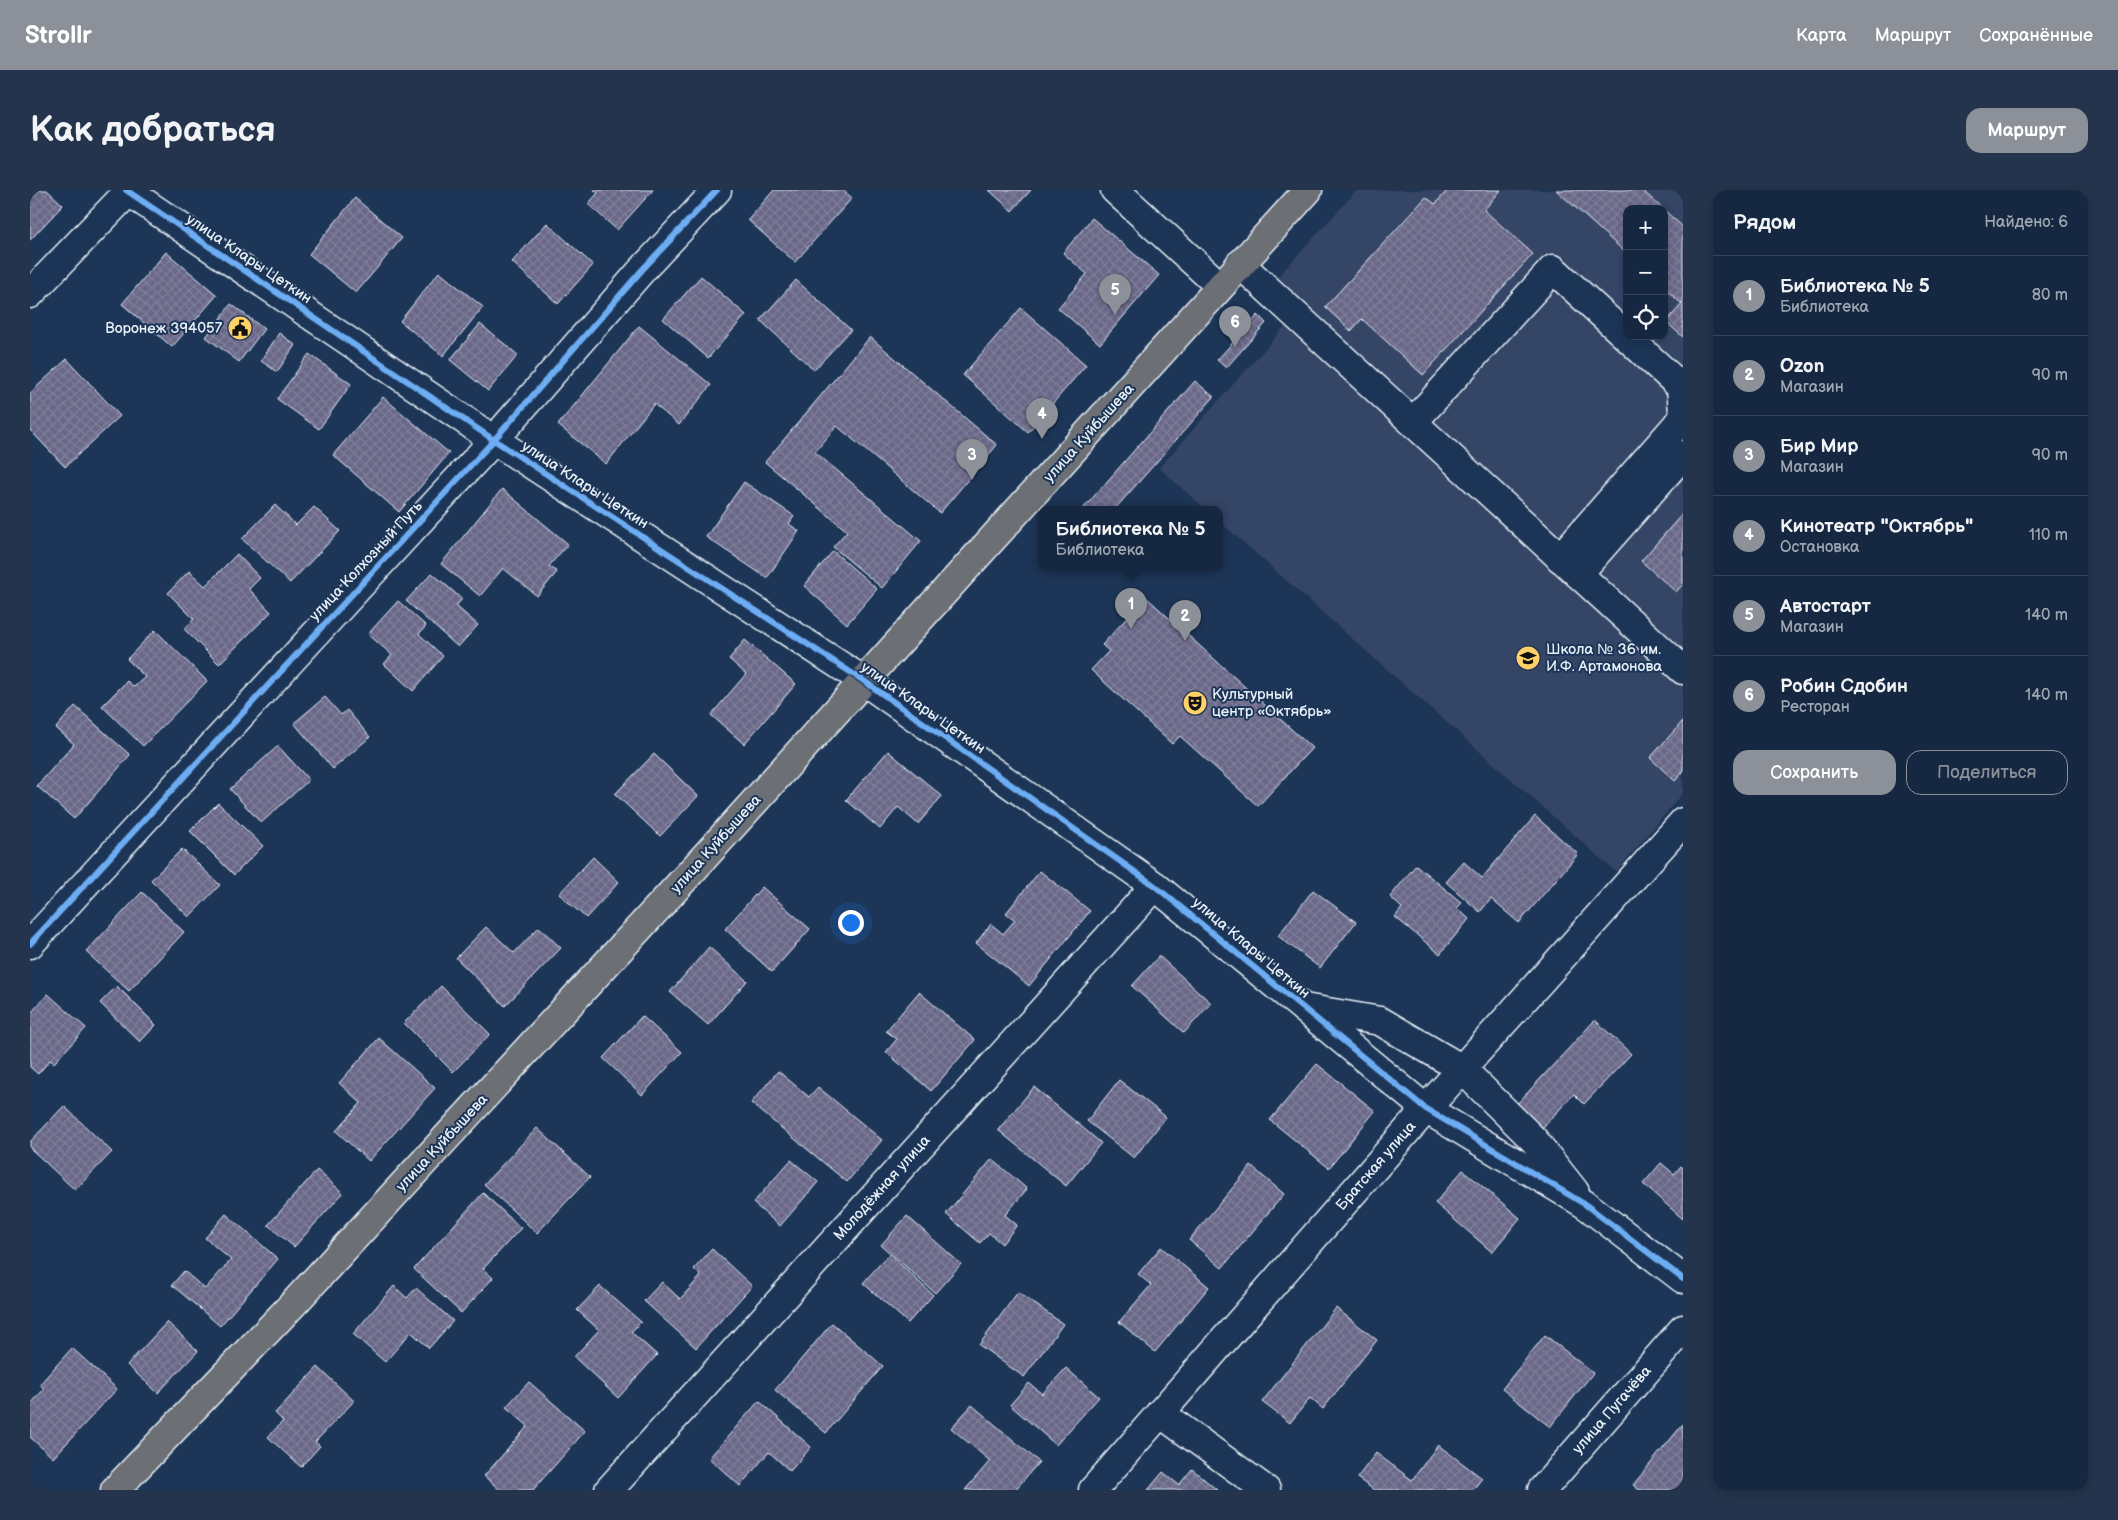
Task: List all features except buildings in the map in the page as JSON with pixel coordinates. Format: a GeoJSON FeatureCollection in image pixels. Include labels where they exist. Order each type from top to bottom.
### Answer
{"type":"FeatureCollection","features":[{"type":"Feature","properties":{"kind":"main road","name":"улица Куйбышева"},"geometry":{"type":"LineString","coordinates":[[115,1490],[296,1301],[864,681],[1308,190]]}},
{"type":"Feature","properties":{"kind":"street","name":"улица Колхозный Путь"},"geometry":{"type":"LineString","coordinates":[[30,944],[494,440],[642,270],[717,190]]}},
{"type":"Feature","properties":{"kind":"street"},"geometry":{"type":"LineString","coordinates":[[1114,190],[1220,286]]}},
{"type":"Feature","properties":{"kind":"street","name":"улица Клары Цеткин"},"geometry":{"type":"LineString","coordinates":[[128,191],[494,440],[864,681],[1155,886],[1426,1109],[1586,1205],[1683,1278]]}},
{"type":"Feature","properties":{"kind":"street"},"geometry":{"type":"LineString","coordinates":[[30,294],[128,191]]}},
{"type":"Feature","properties":{"kind":"street"},"geometry":{"type":"LineString","coordinates":[[1240,264],[1683,670]]}},
{"type":"Feature","properties":{"kind":"street"},"geometry":{"type":"LineString","coordinates":[[1413,422],[1553,270],[1681,387],[1683,412]]}},
{"type":"Feature","properties":{"kind":"street"},"geometry":{"type":"LineString","coordinates":[[1569,566],[1683,418]]}},
{"type":"Feature","properties":{"kind":"street"},"geometry":{"type":"LineString","coordinates":[[1569,566],[1683,455]]}},
{"type":"Feature","properties":{"kind":"street","name":"Братская улица"},"geometry":{"type":"LineString","coordinates":[[1093,1490],[1426,1109],[1683,822]]}},
{"type":"Feature","properties":{"kind":"street","name":"Молодёжная улица"},"geometry":{"type":"LineString","coordinates":[[609,1490],[1155,886]]}},
{"type":"Feature","properties":{"kind":"street"},"geometry":{"type":"LineString","coordinates":[[1303,1008],[1380,1021],[1462,1069],[1534,1140],[1586,1205]]}},
{"type":"Feature","properties":{"kind":"street","name":"улица Пугачёва"},"geometry":{"type":"LineString","coordinates":[[1542,1490],[1683,1329]]}},
{"type":"Feature","properties":{"kind":"street"},"geometry":{"type":"LineString","coordinates":[[1160,1413],[1266,1490]]}},
{"type":"Feature","properties":{"kind":"shaded area","name":"Школа № 36 им. И.Ф. Артамонова"},"geometry":{"type":"Polygon","coordinates":[[[1357,190],[1683,190],[1683,793],[1616,872],[1223,525],[1223,506],[1202,506],[1159,468],[1302,307],[1273,282],[1357,190]]]}},
{"type":"Feature","properties":{"kind":"cycle path"},"geometry":{"type":"LineString","coordinates":[[126,190],[494,440],[864,681],[1155,886],[1426,1109],[1586,1205],[1683,1279]]}},
{"type":"Feature","properties":{"kind":"cycle path"},"geometry":{"type":"LineString","coordinates":[[30,944],[494,440],[642,270],[717,190]]}},
{"type":"Feature","properties":{"kind":"place","name":"Автостарт"},"geometry":{"type":"Point","coordinates":[1115,315]}},
{"type":"Feature","properties":{"kind":"place","name":"Воронеж 394057"},"geometry":{"type":"Point","coordinates":[240,328]}},
{"type":"Feature","properties":{"kind":"place","name":"Робин Сдобин"},"geometry":{"type":"Point","coordinates":[1235,347]}},
{"type":"Feature","properties":{"kind":"place","name":"Кинотеатр \"Октябрь\""},"geometry":{"type":"Point","coordinates":[1042,439]}},
{"type":"Feature","properties":{"kind":"place","name":"Бир Мир"},"geometry":{"type":"Point","coordinates":[972,480]}},
{"type":"Feature","properties":{"kind":"place","name":"Библиотека № 5"},"geometry":{"type":"Point","coordinates":[1131,629]}},
{"type":"Feature","properties":{"kind":"place","name":"Ozon"},"geometry":{"type":"Point","coordinates":[1185,641]}},
{"type":"Feature","properties":{"kind":"place","name":"Школа № 36 им. И.Ф. Артамонова"},"geometry":{"type":"Point","coordinates":[1528,658]}},
{"type":"Feature","properties":{"kind":"place","name":"Культурный центр «Октябрь»"},"geometry":{"type":"Point","coordinates":[1195,703]}}]}
